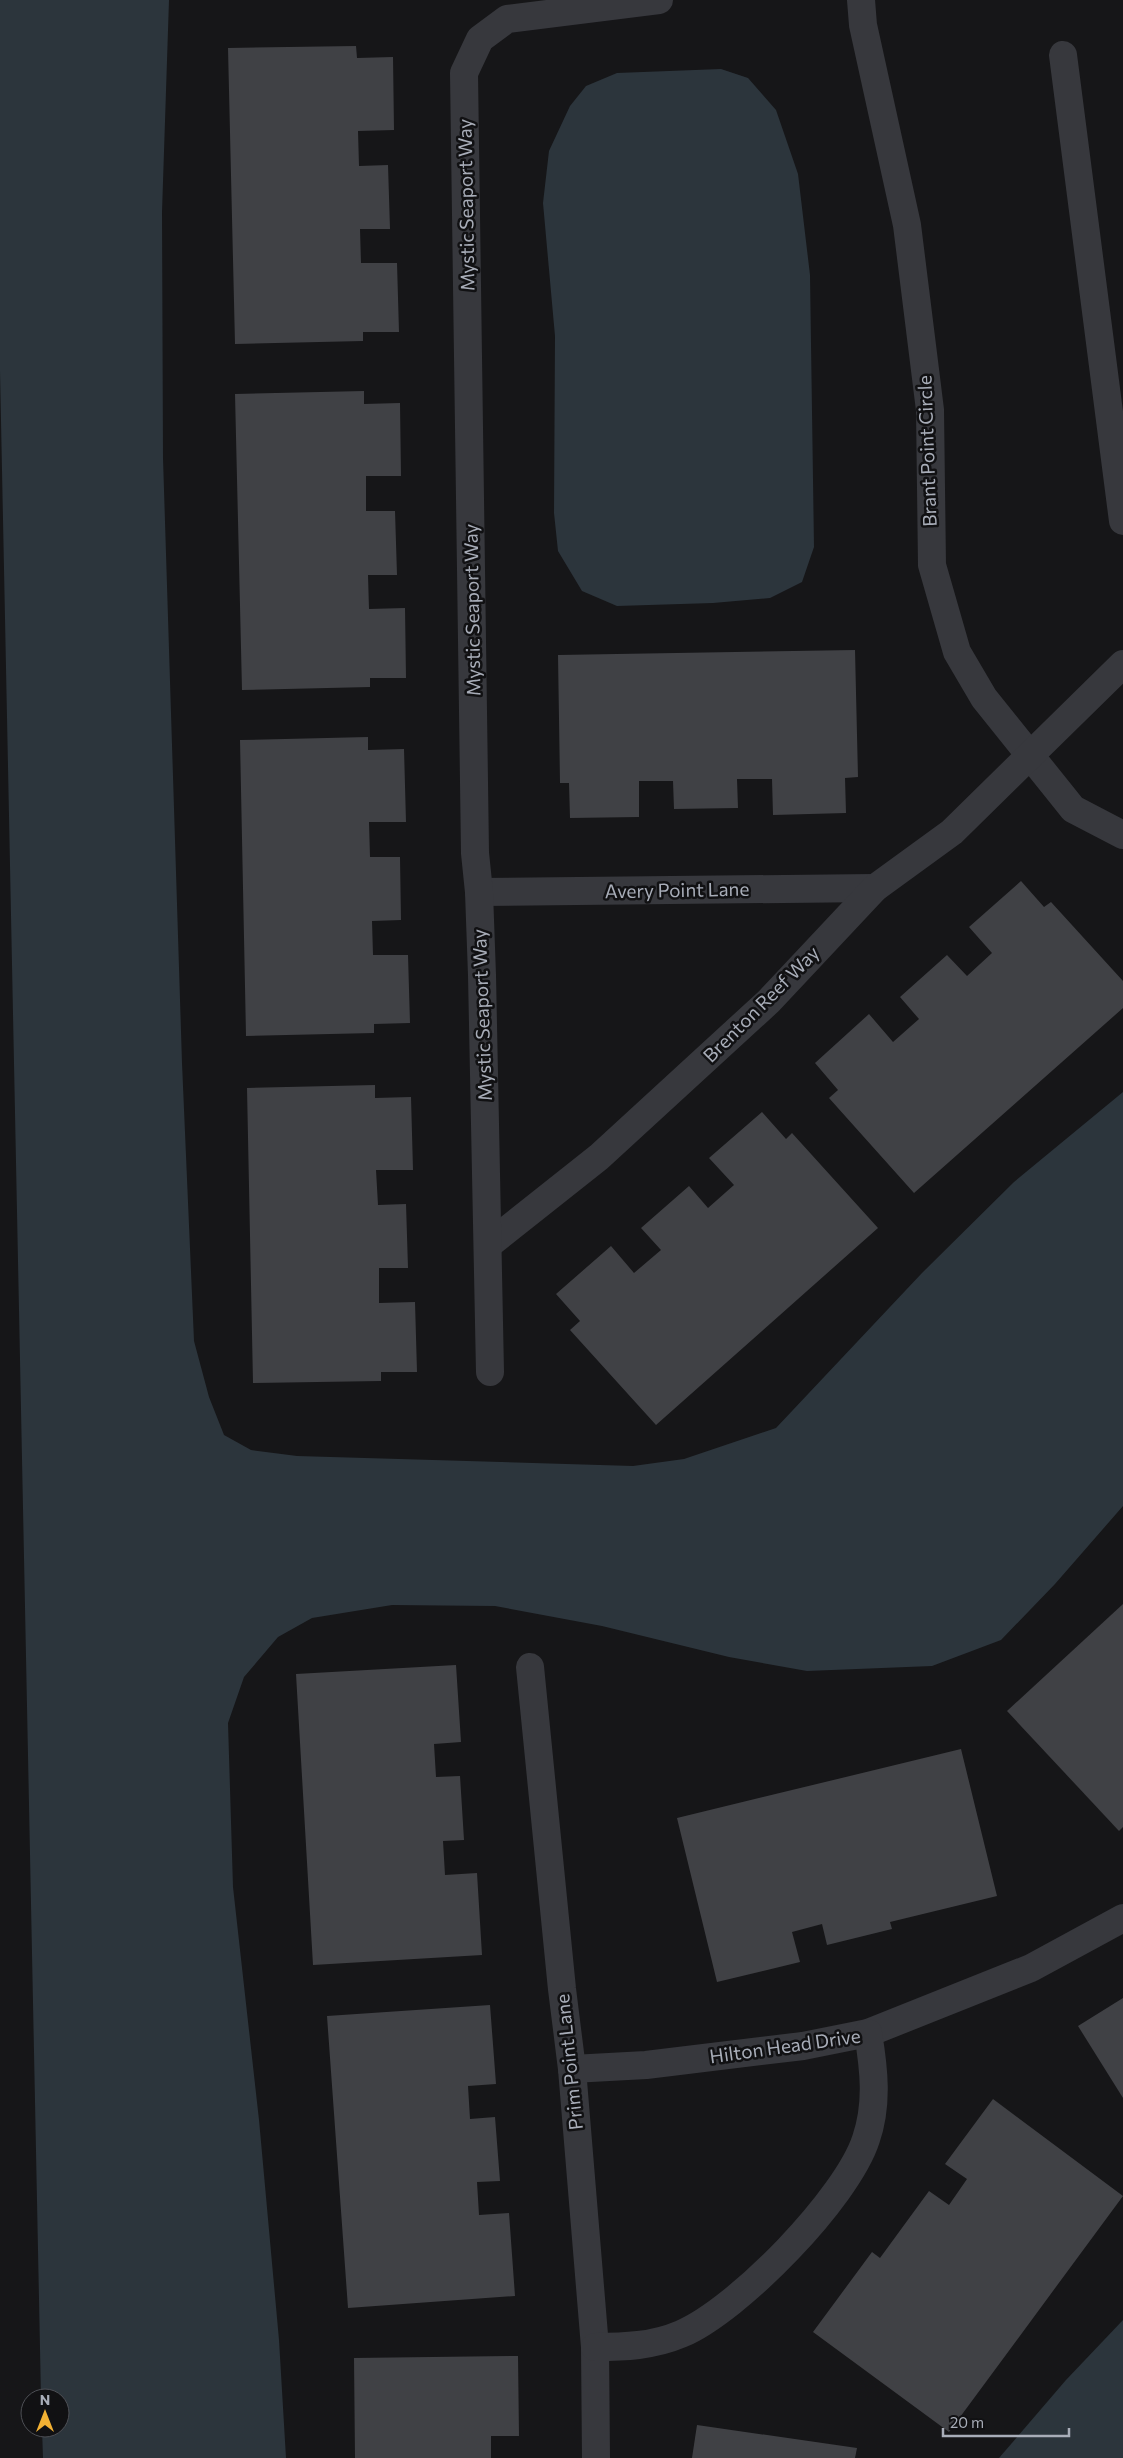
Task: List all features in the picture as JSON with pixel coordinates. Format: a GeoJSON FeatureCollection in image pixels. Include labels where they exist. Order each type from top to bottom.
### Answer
{"type":"FeatureCollection","features":[{"type":"Feature","properties":{"kind":"street","name":"Mystic Seaport Way"},"geometry":{"type":"LineString","coordinates":[[490,1372],[479,892],[475,853],[464,73],[480,39],[507,19],[659,0]]}},
{"type":"Feature","properties":{"kind":"street","name":"Brant Point Circle"},"geometry":{"type":"LineString","coordinates":[[861,0],[863,25],[909,245],[930,410],[932,565],[957,652],[984,698],[1029,758],[1073,809],[1123,835]]}},
{"type":"Feature","properties":{"kind":"street"},"geometry":{"type":"LineString","coordinates":[[1063,55],[1123,521]]}},
{"type":"Feature","properties":{"kind":"street","name":"Brenton Reef Way"},"geometry":{"type":"LineString","coordinates":[[488,1245],[599,1157],[748,1020],[875,888],[952,832],[1123,664]]}},
{"type":"Feature","properties":{"kind":"street","name":"Avery Point Lane"},"geometry":{"type":"LineString","coordinates":[[479,892],[875,888]]}},
{"type":"Feature","properties":{"kind":"street","name":"Prim Point Lane"},"geometry":{"type":"LineString","coordinates":[[530,1667],[562,1989],[572,2069],[595,2347],[596,2458]]}},
{"type":"Feature","properties":{"kind":"street","name":"Hilton Head Drive"},"geometry":{"type":"LineString","coordinates":[[572,2069],[646,2065],[784,2048],[868,2034],[1031,1968],[1123,1918]]}},
{"type":"Feature","properties":{"kind":"street"},"geometry":{"type":"LineString","coordinates":[[595,2347],[635,2347],[681,2334],[736,2300],[797,2240],[848,2178],[867,2138],[875,2096],[875,2071],[868,2034]]}},
{"type":"Feature","properties":{"kind":"shaded area"},"geometry":{"type":"Polygon","coordinates":[[[0,0],[169,0],[162,212],[163,458],[182,1063],[194,1341],[209,1397],[224,1435],[251,1450],[297,1456],[633,1466],[684,1459],[776,1428],[922,1273],[1014,1182],[1123,1092],[1123,1506],[1055,1584],[1001,1640],[932,1666],[807,1671],[729,1657],[602,1626],[495,1606],[392,1605],[312,1618],[278,1637],[244,1677],[228,1723],[233,1887],[259,2120],[279,2340],[286,2458],[43,2458],[42,2438],[70,2438],[70,2388],[41,2388],[0,371],[0,0]]]}},
{"type":"Feature","properties":{"kind":"shaded area"},"geometry":{"type":"Polygon","coordinates":[[[721,69],[748,78],[776,110],[798,174],[810,275],[814,547],[802,582],[770,598],[713,603],[617,606],[582,591],[558,551],[554,513],[555,336],[543,203],[549,151],[570,106],[586,86],[617,73],[721,69]]]}},
{"type":"Feature","properties":{"kind":"shaded area"},"geometry":{"type":"Polygon","coordinates":[[[1123,2320],[1123,2458],[999,2458],[1066,2380],[1123,2320]]]}},
{"type":"Feature","properties":{"kind":"building"},"geometry":{"type":"Polygon","coordinates":[[[356,46],[357,58],[393,57],[394,130],[358,131],[359,166],[388,165],[390,229],[360,229],[361,263],[397,263],[399,332],[363,332],[363,341],[235,344],[228,48],[356,46]]]}},
{"type":"Feature","properties":{"kind":"building"},"geometry":{"type":"Polygon","coordinates":[[[364,391],[364,404],[400,403],[401,476],[366,476],[366,511],[395,511],[397,575],[368,575],[369,609],[405,608],[406,678],[370,678],[370,687],[242,690],[235,394],[364,391]]]}},
{"type":"Feature","properties":{"kind":"building"},"geometry":{"type":"Polygon","coordinates":[[[855,650],[858,777],[845,778],[846,813],[773,815],[772,779],[737,779],[738,808],[674,809],[673,781],[639,781],[639,817],[570,818],[569,783],[560,783],[558,655],[855,650]]]}},
{"type":"Feature","properties":{"kind":"building"},"geometry":{"type":"Polygon","coordinates":[[[368,737],[368,750],[404,749],[406,822],[369,822],[370,857],[400,857],[401,920],[372,921],[373,955],[408,955],[410,1023],[374,1024],[374,1033],[246,1036],[240,740],[368,737]]]}},
{"type":"Feature","properties":{"kind":"building"},"geometry":{"type":"Polygon","coordinates":[[[1021,881],[1044,907],[1051,902],[1123,981],[1123,1008],[914,1193],[829,1098],[838,1090],[815,1063],[869,1014],[893,1042],[919,1019],[900,997],[947,955],[967,976],[992,953],[969,927],[1021,881]]]}},
{"type":"Feature","properties":{"kind":"building"},"geometry":{"type":"Polygon","coordinates":[[[375,1085],[375,1098],[411,1097],[413,1170],[376,1170],[378,1205],[406,1204],[408,1268],[379,1268],[379,1303],[415,1302],[417,1372],[381,1372],[381,1381],[253,1383],[247,1088],[375,1085]]]}},
{"type":"Feature","properties":{"kind":"building"},"geometry":{"type":"Polygon","coordinates":[[[762,1112],[786,1139],[792,1133],[878,1228],[656,1425],[570,1330],[580,1321],[556,1294],[611,1246],[634,1273],[661,1250],[641,1228],[689,1186],[708,1208],[734,1185],[709,1158],[762,1112]]]}},
{"type":"Feature","properties":{"kind":"building"},"geometry":{"type":"Polygon","coordinates":[[[1123,1604],[1123,1827],[1119,1831],[1007,1711],[1123,1604]]]}},
{"type":"Feature","properties":{"kind":"building"},"geometry":{"type":"Polygon","coordinates":[[[456,1665],[461,1742],[434,1744],[436,1777],[460,1776],[464,1840],[443,1841],[445,1875],[477,1873],[482,1955],[313,1965],[296,1674],[456,1665]]]}},
{"type":"Feature","properties":{"kind":"building"},"geometry":{"type":"Polygon","coordinates":[[[961,1749],[997,1896],[890,1922],[892,1929],[827,1945],[822,1924],[792,1932],[800,1962],[717,1982],[677,1818],[961,1749]]]}},
{"type":"Feature","properties":{"kind":"building"},"geometry":{"type":"Polygon","coordinates":[[[1123,1998],[1123,2098],[1078,2026],[1123,1998]]]}},
{"type":"Feature","properties":{"kind":"building"},"geometry":{"type":"Polygon","coordinates":[[[490,2005],[496,2084],[468,2086],[470,2119],[495,2117],[500,2181],[477,2182],[479,2215],[509,2213],[515,2296],[348,2308],[327,2016],[490,2005]]]}},
{"type":"Feature","properties":{"kind":"building"},"geometry":{"type":"Polygon","coordinates":[[[993,2099],[1123,2196],[949,2432],[813,2332],[872,2252],[880,2258],[929,2191],[949,2205],[967,2179],[945,2164],[993,2099]]]}},
{"type":"Feature","properties":{"kind":"building"},"geometry":{"type":"Polygon","coordinates":[[[518,2356],[519,2436],[491,2436],[491,2458],[355,2458],[354,2358],[518,2356]]]}},
{"type":"Feature","properties":{"kind":"building"},"geometry":{"type":"Polygon","coordinates":[[[697,2425],[857,2448],[855,2458],[692,2458],[697,2425]]]}}]}
